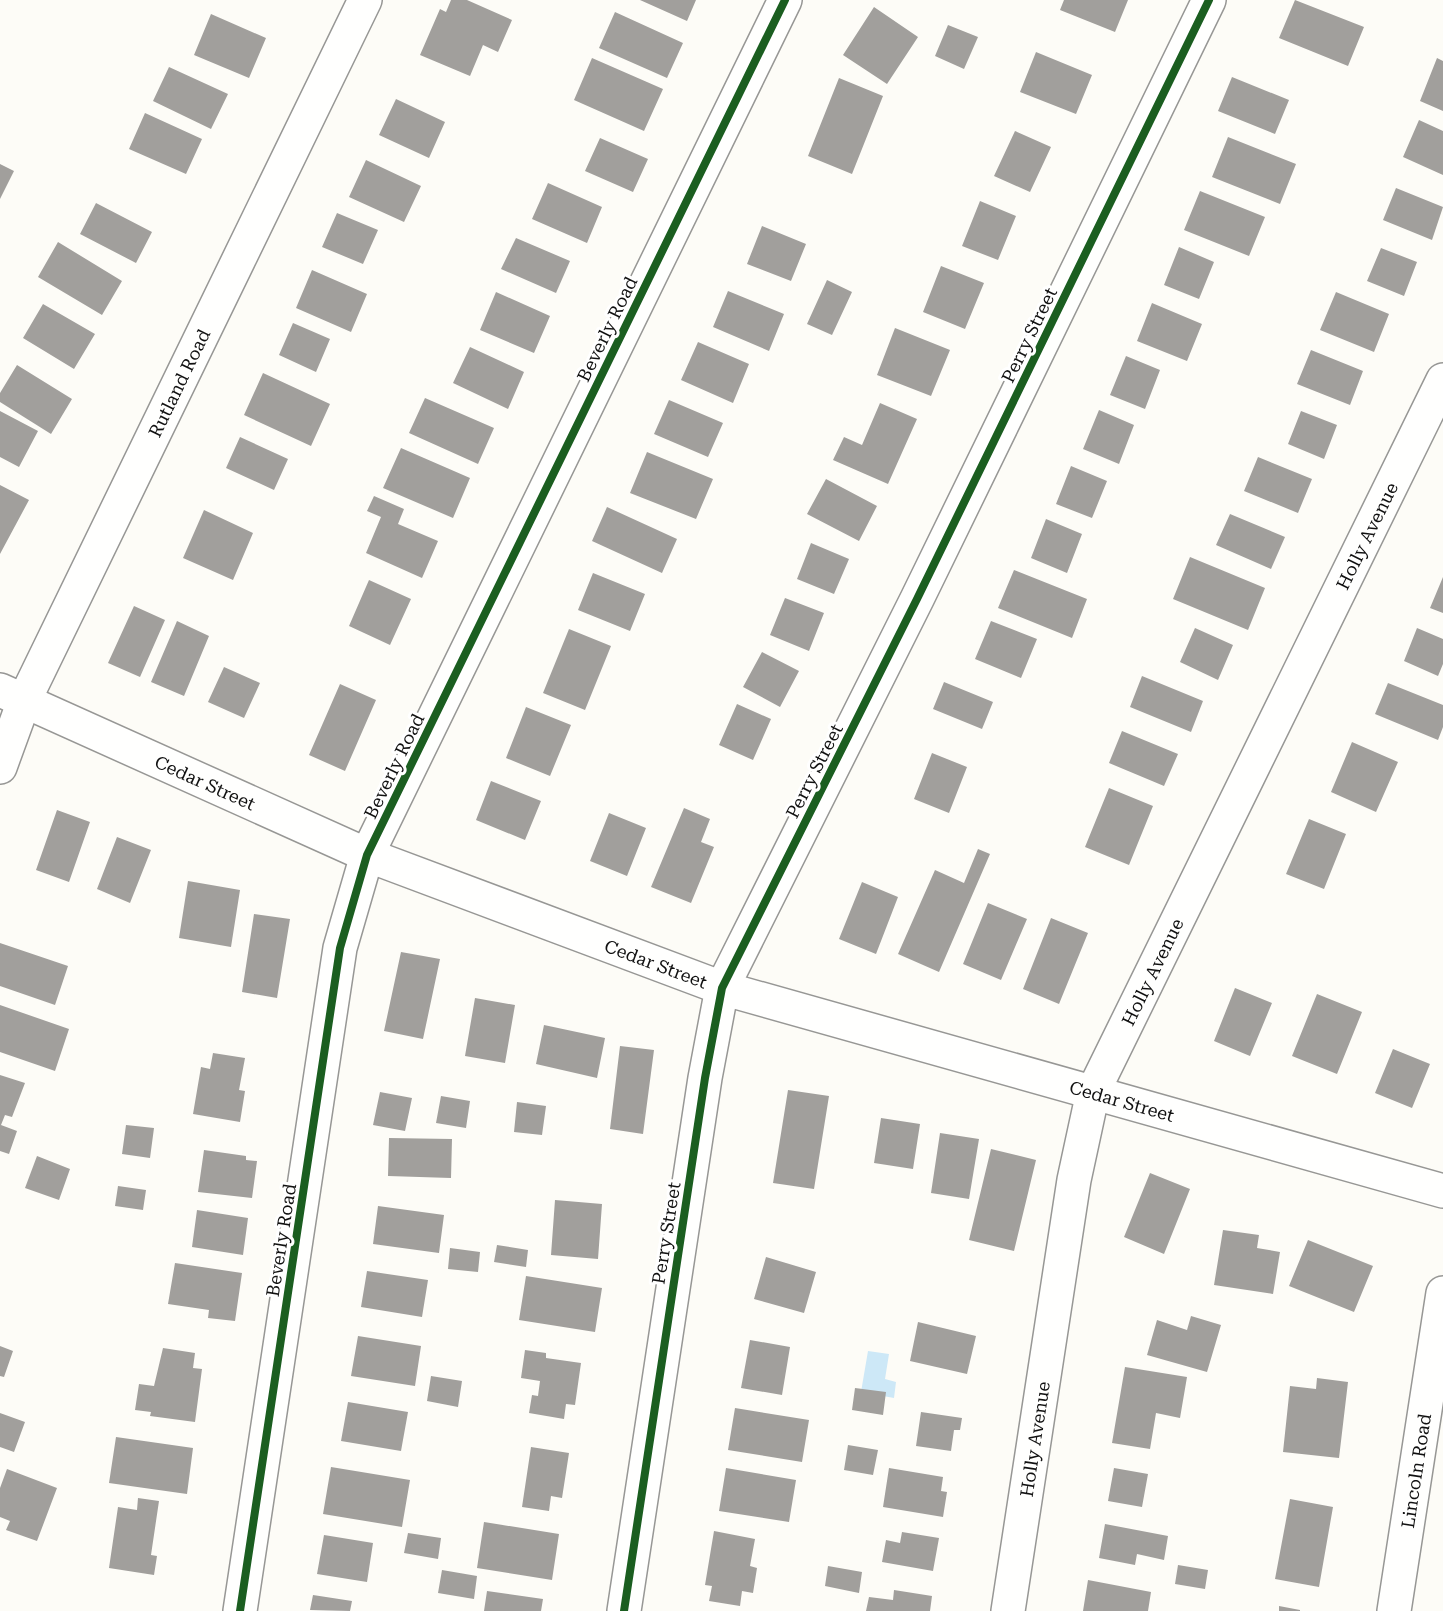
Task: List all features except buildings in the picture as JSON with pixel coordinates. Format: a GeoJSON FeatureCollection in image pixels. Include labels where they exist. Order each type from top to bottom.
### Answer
{"type":"FeatureCollection","features":[{"type":"Feature","properties":{"kind":"street","name":"Rutland Road"},"geometry":{"type":"LineString","coordinates":[[0,767],[12,696],[365,0]]}},
{"type":"Feature","properties":{"kind":"street","name":"Beverly Road"},"geometry":{"type":"LineString","coordinates":[[240,1611],[340,948],[367,855],[785,0]]}},
{"type":"Feature","properties":{"kind":"street","name":"Perry Street"},"geometry":{"type":"LineString","coordinates":[[624,1611],[705,1078],[722,987],[917,599],[1209,0]]}},
{"type":"Feature","properties":{"kind":"street","name":"Holly Avenue"},"geometry":{"type":"LineString","coordinates":[[1008,1611],[1074,1180],[1093,1092],[1443,380]]}},
{"type":"Feature","properties":{"kind":"street","name":"Cedar Street"},"geometry":{"type":"LineString","coordinates":[[12,696],[367,855],[722,987],[1443,1191]]}},
{"type":"Feature","properties":{"kind":"street","name":"Lincoln Road"},"geometry":{"type":"LineString","coordinates":[[1394,1611],[1443,1293]]}},
{"type":"Feature","properties":{"kind":"water"},"geometry":{"type":"Polygon","coordinates":[[[868,1351],[889,1354],[885,1379],[896,1382],[894,1398],[861,1392],[868,1351]]]}},
{"type":"Feature","properties":{"kind":"cycle path"},"geometry":{"type":"LineString","coordinates":[[240,1611],[340,948],[367,855],[785,0]]}},
{"type":"Feature","properties":{"kind":"cycle path"},"geometry":{"type":"LineString","coordinates":[[624,1611],[705,1078],[722,988],[917,599],[1209,0]]}}]}
